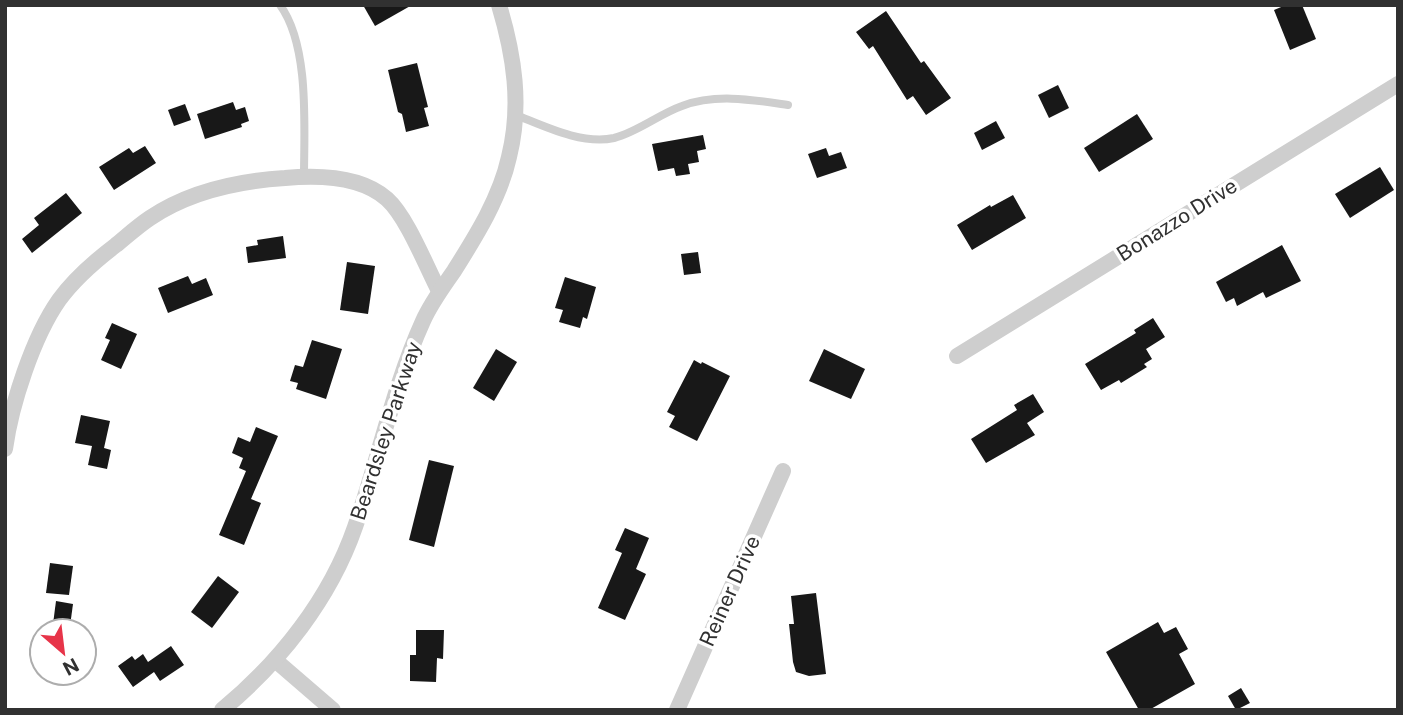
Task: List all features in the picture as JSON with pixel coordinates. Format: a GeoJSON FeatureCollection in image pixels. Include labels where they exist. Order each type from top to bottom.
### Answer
{"type":"FeatureCollection","features":[{"type":"Feature","properties":{"kind":"street","name":"Beardsley Parkway"},"geometry":{"type":"LineString","coordinates":[[222,710],[275,660],[323,594],[341,561],[355,527],[389,409],[425,315],[482,224],[502,182],[509,157],[517,99],[508,36],[499,5]]}},
{"type":"Feature","properties":{"kind":"street","name":"Bonazzo Drive"},"geometry":{"type":"LineString","coordinates":[[957,356],[1398,84]]}},
{"type":"Feature","properties":{"kind":"street"},"geometry":{"type":"LineString","coordinates":[[5,449],[17,396],[37,342],[59,301],[89,266],[150,218],[178,203],[214,189],[248,181],[303,177],[325,177],[356,183],[386,197],[396,209],[439,291]]}},
{"type":"Feature","properties":{"kind":"street","name":"Reiner Drive"},"geometry":{"type":"LineString","coordinates":[[677,710],[783,471]]}},
{"type":"Feature","properties":{"kind":"street"},"geometry":{"type":"LineString","coordinates":[[275,660],[333,710]]}},
{"type":"Feature","properties":{"kind":"lane"},"geometry":{"type":"LineString","coordinates":[[280,5],[286,14],[296,44],[305,93],[303,177]]}},
{"type":"Feature","properties":{"kind":"lane"},"geometry":{"type":"LineString","coordinates":[[516,115],[565,135],[613,138],[683,105],[707,100],[750,99],[789,105]]}},
{"type":"Feature","properties":{"kind":"building"},"geometry":{"type":"Polygon","coordinates":[[[363,5],[412,5],[375,26],[363,5]]]}},
{"type":"Feature","properties":{"kind":"building"},"geometry":{"type":"Polygon","coordinates":[[[1286,5],[1302,5],[1316,39],[1290,50],[1274,10],[1286,5]]]}},
{"type":"Feature","properties":{"kind":"building"},"geometry":{"type":"Polygon","coordinates":[[[886,11],[921,63],[924,61],[951,98],[926,115],[913,96],[907,100],[873,46],[869,49],[856,32],[886,11]]]}},
{"type":"Feature","properties":{"kind":"building"},"geometry":{"type":"Polygon","coordinates":[[[417,63],[428,107],[424,108],[429,126],[406,132],[402,114],[398,112],[388,70],[417,63]]]}},
{"type":"Feature","properties":{"kind":"building"},"geometry":{"type":"Polygon","coordinates":[[[1058,85],[1069,108],[1049,118],[1038,95],[1058,85]]]}},
{"type":"Feature","properties":{"kind":"building"},"geometry":{"type":"Polygon","coordinates":[[[233,102],[236,110],[245,107],[249,121],[241,124],[242,127],[205,139],[197,114],[233,102]]]}},
{"type":"Feature","properties":{"kind":"building"},"geometry":{"type":"Polygon","coordinates":[[[185,104],[191,120],[174,126],[168,110],[185,104]]]}},
{"type":"Feature","properties":{"kind":"building"},"geometry":{"type":"Polygon","coordinates":[[[1137,114],[1153,139],[1099,172],[1084,148],[1137,114]]]}},
{"type":"Feature","properties":{"kind":"building"},"geometry":{"type":"Polygon","coordinates":[[[996,121],[1005,138],[982,150],[974,133],[996,121]]]}},
{"type":"Feature","properties":{"kind":"building"},"geometry":{"type":"Polygon","coordinates":[[[703,135],[706,149],[697,151],[699,162],[688,164],[690,174],[676,176],[674,168],[658,171],[652,144],[703,135]]]}},
{"type":"Feature","properties":{"kind":"building"},"geometry":{"type":"Polygon","coordinates":[[[145,146],[156,163],[114,190],[99,167],[129,148],[133,153],[145,146]]]}},
{"type":"Feature","properties":{"kind":"building"},"geometry":{"type":"Polygon","coordinates":[[[826,148],[829,156],[841,152],[847,168],[817,178],[808,154],[826,148]]]}},
{"type":"Feature","properties":{"kind":"building"},"geometry":{"type":"Polygon","coordinates":[[[1380,167],[1394,190],[1350,218],[1335,194],[1380,167]]]}},
{"type":"Feature","properties":{"kind":"building"},"geometry":{"type":"Polygon","coordinates":[[[66,193],[82,213],[32,253],[22,239],[39,225],[34,218],[66,193]]]}},
{"type":"Feature","properties":{"kind":"building"},"geometry":{"type":"Polygon","coordinates":[[[1013,195],[1026,218],[972,250],[957,225],[1013,195]]]}},
{"type":"Feature","properties":{"kind":"building"},"geometry":{"type":"Polygon","coordinates":[[[283,236],[286,258],[248,263],[246,247],[258,245],[257,240],[283,236]]]}},
{"type":"Feature","properties":{"kind":"building"},"geometry":{"type":"Polygon","coordinates":[[[1282,245],[1301,281],[1266,298],[1263,292],[1237,306],[1234,298],[1226,302],[1216,282],[1282,245]]]}},
{"type":"Feature","properties":{"kind":"building"},"geometry":{"type":"Polygon","coordinates":[[[698,252],[701,273],[684,275],[681,254],[698,252]]]}},
{"type":"Feature","properties":{"kind":"building"},"geometry":{"type":"Polygon","coordinates":[[[347,262],[375,266],[368,314],[340,310],[347,262]]]}},
{"type":"Feature","properties":{"kind":"building"},"geometry":{"type":"Polygon","coordinates":[[[188,276],[192,284],[206,278],[213,295],[168,313],[158,288],[188,276]]]}},
{"type":"Feature","properties":{"kind":"building"},"geometry":{"type":"Polygon","coordinates":[[[565,277],[596,287],[587,319],[583,317],[580,328],[559,322],[563,310],[555,308],[565,277]]]}},
{"type":"Feature","properties":{"kind":"building"},"geometry":{"type":"Polygon","coordinates":[[[1153,318],[1165,337],[1146,349],[1152,359],[1144,364],[1147,367],[1121,383],[1119,380],[1101,390],[1085,364],[1136,333],[1134,330],[1153,318]]]}},
{"type":"Feature","properties":{"kind":"building"},"geometry":{"type":"Polygon","coordinates":[[[112,323],[137,334],[121,369],[101,360],[110,340],[105,338],[112,323]]]}},
{"type":"Feature","properties":{"kind":"building"},"geometry":{"type":"Polygon","coordinates":[[[312,340],[342,349],[326,399],[296,389],[298,383],[290,381],[295,365],[303,367],[312,340]]]}},
{"type":"Feature","properties":{"kind":"building"},"geometry":{"type":"Polygon","coordinates":[[[496,349],[517,362],[494,401],[473,388],[496,349]]]}},
{"type":"Feature","properties":{"kind":"building"},"geometry":{"type":"Polygon","coordinates":[[[824,349],[865,369],[851,399],[809,381],[824,349]]]}},
{"type":"Feature","properties":{"kind":"building"},"geometry":{"type":"Polygon","coordinates":[[[694,360],[730,376],[697,441],[669,427],[675,416],[667,412],[694,360]]]}},
{"type":"Feature","properties":{"kind":"building"},"geometry":{"type":"Polygon","coordinates":[[[1033,394],[1044,412],[1027,423],[1035,435],[986,463],[971,439],[1017,410],[1014,405],[1033,394]]]}},
{"type":"Feature","properties":{"kind":"building"},"geometry":{"type":"Polygon","coordinates":[[[81,415],[110,421],[104,448],[111,450],[107,469],[88,465],[92,446],[75,443],[81,415]]]}},
{"type":"Feature","properties":{"kind":"building"},"geometry":{"type":"Polygon","coordinates":[[[256,427],[278,436],[251,499],[261,503],[244,545],[219,535],[246,471],[239,468],[243,458],[232,453],[238,437],[250,442],[256,427]]]}},
{"type":"Feature","properties":{"kind":"building"},"geometry":{"type":"Polygon","coordinates":[[[429,460],[454,466],[434,547],[409,540],[429,460]]]}},
{"type":"Feature","properties":{"kind":"building"},"geometry":{"type":"Polygon","coordinates":[[[625,528],[649,538],[636,569],[646,574],[625,620],[598,608],[622,553],[615,550],[625,528]]]}},
{"type":"Feature","properties":{"kind":"building"},"geometry":{"type":"Polygon","coordinates":[[[50,563],[73,566],[69,595],[46,593],[50,563]]]}},
{"type":"Feature","properties":{"kind":"building"},"geometry":{"type":"Polygon","coordinates":[[[218,576],[239,592],[212,628],[191,612],[218,576]]]}},
{"type":"Feature","properties":{"kind":"building"},"geometry":{"type":"Polygon","coordinates":[[[816,593],[826,674],[809,676],[796,672],[793,662],[789,624],[794,624],[791,596],[816,593]]]}},
{"type":"Feature","properties":{"kind":"building"},"geometry":{"type":"Polygon","coordinates":[[[56,601],[73,604],[71,617],[54,617],[56,601]]]}},
{"type":"Feature","properties":{"kind":"building"},"geometry":{"type":"Polygon","coordinates":[[[1158,622],[1164,633],[1176,627],[1188,649],[1179,654],[1195,684],[1149,710],[1139,710],[1106,652],[1158,622]]]}},
{"type":"Feature","properties":{"kind":"building"},"geometry":{"type":"Polygon","coordinates":[[[416,630],[444,630],[443,659],[437,658],[436,682],[410,681],[410,655],[416,655],[416,630]]]}},
{"type":"Feature","properties":{"kind":"building"},"geometry":{"type":"Polygon","coordinates":[[[171,646],[184,665],[160,681],[154,672],[133,687],[118,666],[132,656],[135,660],[143,654],[148,662],[171,646]]]}},
{"type":"Feature","properties":{"kind":"building"},"geometry":{"type":"Polygon","coordinates":[[[1241,688],[1250,703],[1236,710],[1228,696],[1241,688]]]}}]}
